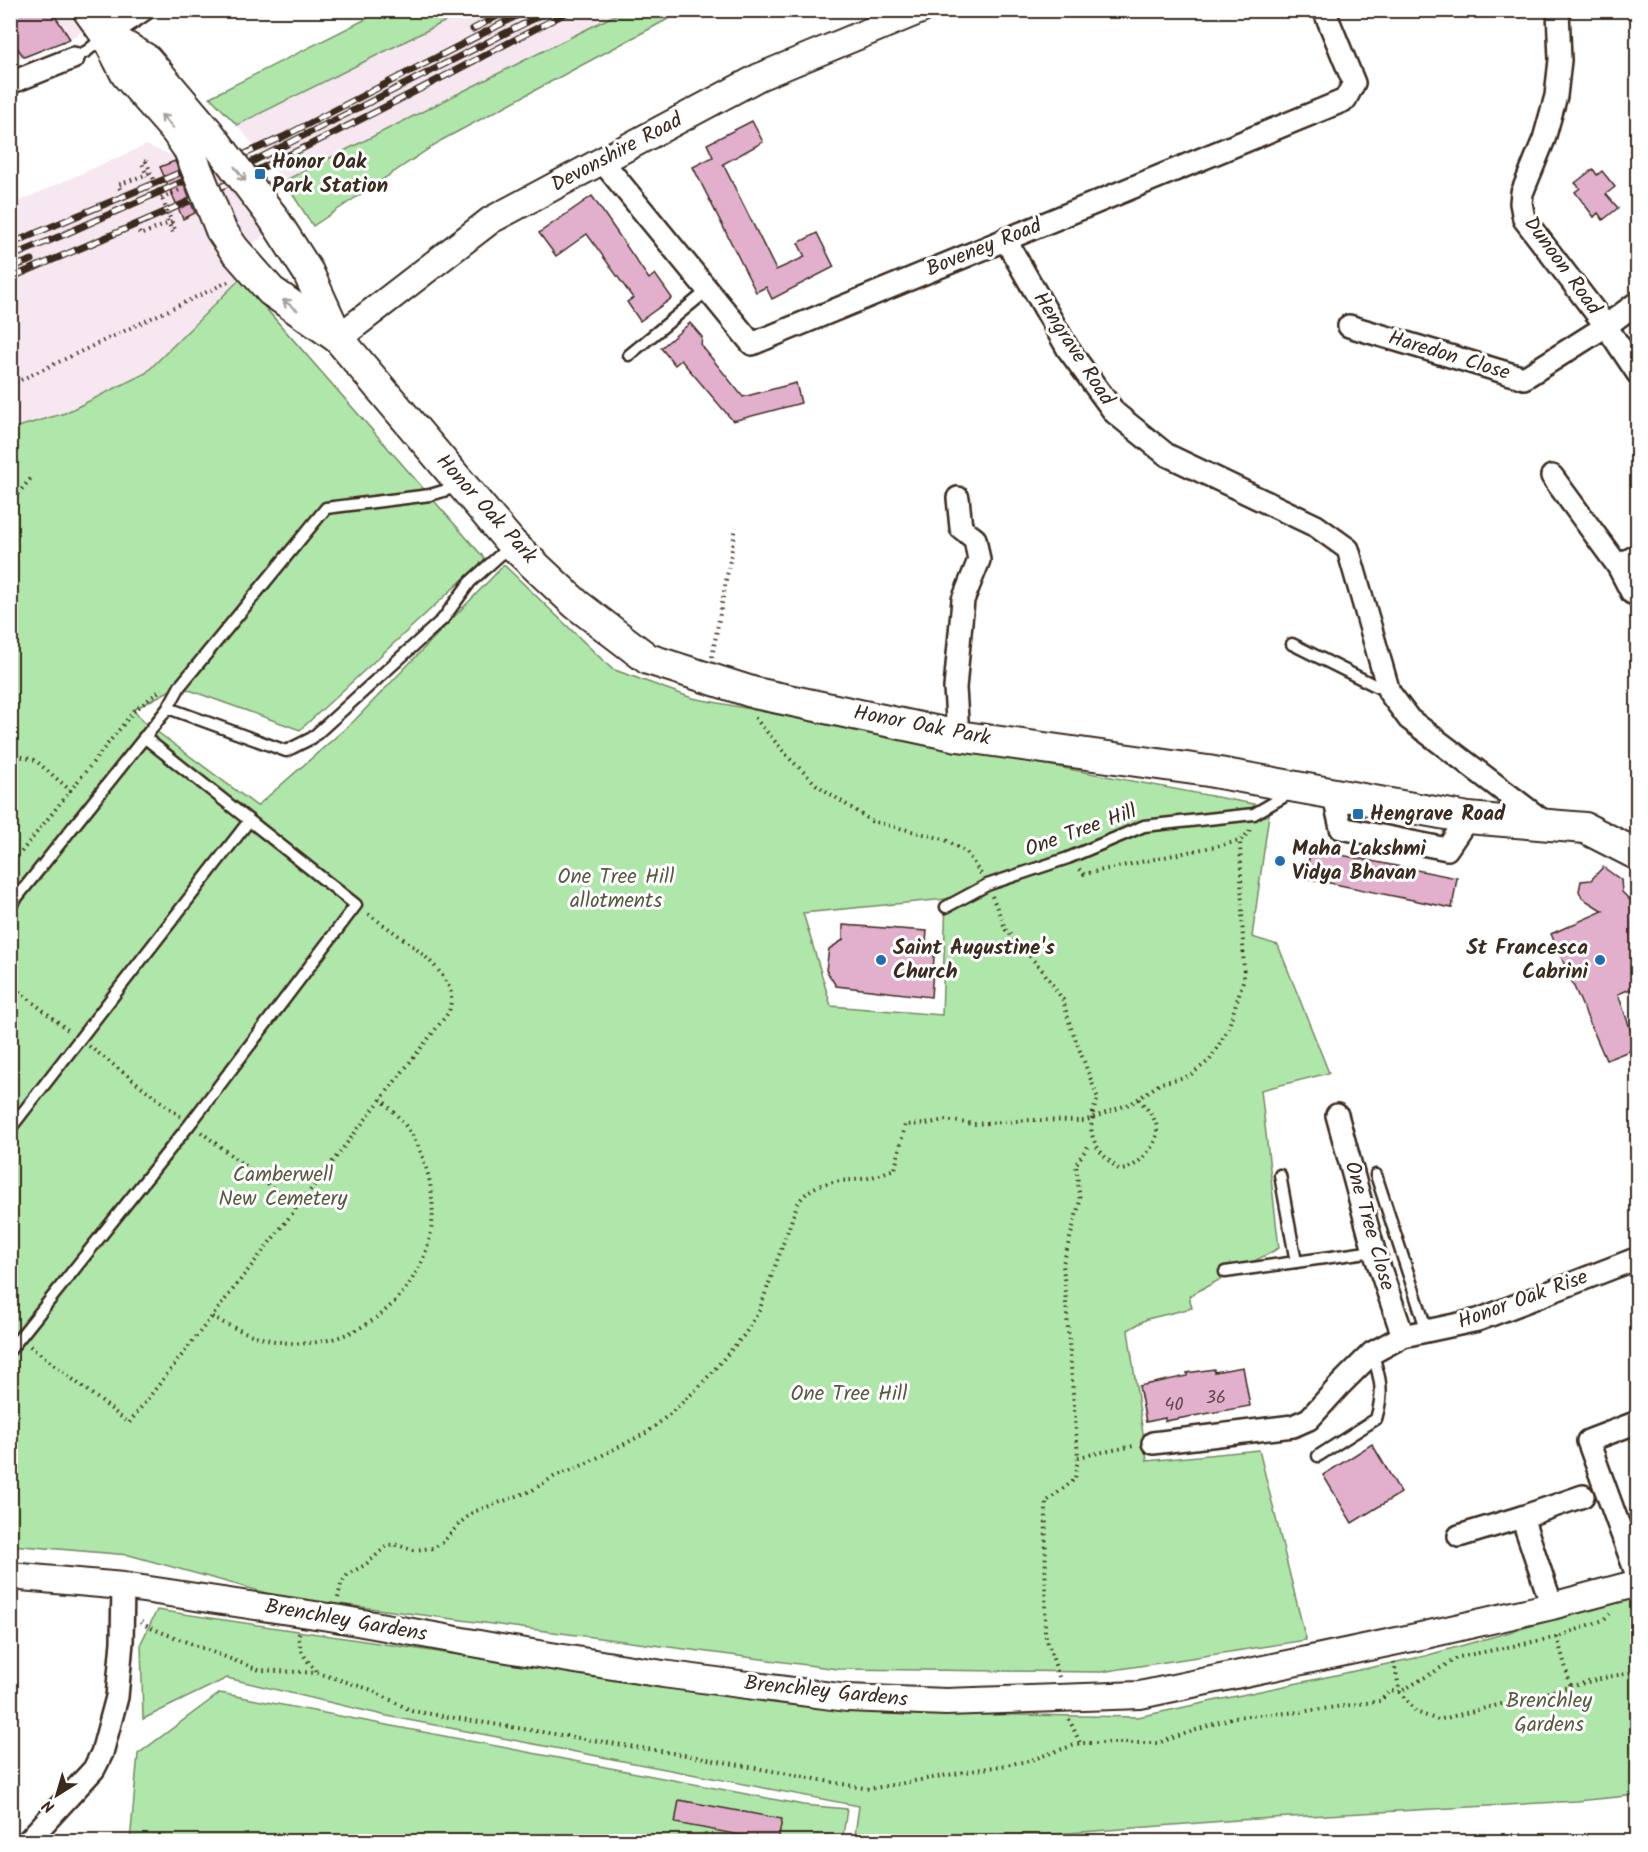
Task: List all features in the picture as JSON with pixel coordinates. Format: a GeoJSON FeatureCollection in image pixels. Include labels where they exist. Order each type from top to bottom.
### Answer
{"type":"FeatureCollection","features":[{"type":"Feature","properties":{"kind":"main road","name":"Honor Oak Park"},"geometry":{"type":"LineString","coordinates":[[88,10],[106,35],[126,74],[176,131],[198,141],[272,216],[308,272],[338,338]]}},
{"type":"Feature","properties":{"kind":"main road","name":"Honor Oak Park"},"geometry":{"type":"LineString","coordinates":[[198,141],[222,230],[252,270],[272,291],[338,338],[512,544],[576,604],[648,659],[755,693],[958,736],[1208,771],[1468,818],[1585,828],[1638,855]]}},
{"type":"Feature","properties":{"kind":"street"},"geometry":{"type":"LineString","coordinates":[[106,35],[143,10]]}},
{"type":"Feature","properties":{"kind":"street","name":"Devonshire Road"},"geometry":{"type":"LineString","coordinates":[[338,338],[491,220],[759,77],[921,10]]}},
{"type":"Feature","properties":{"kind":"street","name":"Boveney Road"},"geometry":{"type":"LineString","coordinates":[[602,161],[752,344],[1345,100],[1354,83],[1324,10]]}},
{"type":"Feature","properties":{"kind":"street","name":"Dunoon Road"},"geometry":{"type":"LineString","coordinates":[[1558,10],[1560,60],[1556,96],[1544,139],[1522,193],[1521,204],[1524,219],[1606,326],[1638,374]]}},
{"type":"Feature","properties":{"kind":"street"},"geometry":{"type":"LineString","coordinates":[[10,83],[73,58]]}},
{"type":"Feature","properties":{"kind":"street","name":"Hengrave Road"},"geometry":{"type":"LineString","coordinates":[[1005,239],[1068,349],[1115,414],[1167,455],[1316,526],[1348,549],[1389,692],[1409,719],[1548,825]]}},
{"type":"Feature","properties":{"kind":"street","name":"Haredon Close"},"geometry":{"type":"LineString","coordinates":[[1349,326],[1524,378],[1606,326],[1638,302]]}},
{"type":"Feature","properties":{"kind":"street"},"geometry":{"type":"LineString","coordinates":[[1552,476],[1618,566],[1632,593]]}},
{"type":"Feature","properties":{"kind":"street"},"geometry":{"type":"LineString","coordinates":[[958,498],[962,528],[975,539],[979,560],[963,600],[955,688],[958,736]]}},
{"type":"Feature","properties":{"kind":"street"},"geometry":{"type":"LineString","coordinates":[[1618,566],[1638,555]]}},
{"type":"Feature","properties":{"kind":"street","name":"One Tree Close"},"geometry":{"type":"LineString","coordinates":[[1337,1115],[1374,1251],[1403,1336]]}},
{"type":"Feature","properties":{"kind":"street","name":"Honor Oak Rise"},"geometry":{"type":"LineString","coordinates":[[1153,1443],[1293,1426],[1309,1419],[1372,1353],[1403,1336],[1478,1320],[1638,1258]]}},
{"type":"Feature","properties":{"kind":"street"},"geometry":{"type":"LineString","coordinates":[[1635,1423],[1588,1441],[1638,1578]]}},
{"type":"Feature","properties":{"kind":"street"},"geometry":{"type":"LineString","coordinates":[[1459,1536],[1583,1496]]}},
{"type":"Feature","properties":{"kind":"street"},"geometry":{"type":"LineString","coordinates":[[1522,1516],[1552,1606]]}},
{"type":"Feature","properties":{"kind":"street","name":"Brenchley Gardens"},"geometry":{"type":"LineString","coordinates":[[10,1576],[123,1597],[335,1618],[663,1674],[847,1698],[946,1702],[1140,1695],[1552,1606],[1638,1582]]}},
{"type":"Feature","properties":{"kind":"street"},"geometry":{"type":"LineString","coordinates":[[27,1842],[94,1769],[102,1753],[117,1697],[123,1597]]}},
{"type":"Feature","properties":{"kind":"lane"},"geometry":{"type":"LineString","coordinates":[[73,58],[87,51],[106,35]]}},
{"type":"Feature","properties":{"kind":"lane"},"geometry":{"type":"LineString","coordinates":[[629,355],[708,290]]}},
{"type":"Feature","properties":{"kind":"lane"},"geometry":{"type":"LineString","coordinates":[[10,906],[168,708],[180,686],[326,508],[430,495],[463,486]]}},
{"type":"Feature","properties":{"kind":"lane"},"geometry":{"type":"LineString","coordinates":[[168,708],[286,751],[312,738],[443,619],[471,582],[512,544]]}},
{"type":"Feature","properties":{"kind":"lane"},"geometry":{"type":"LineString","coordinates":[[1292,644],[1389,692]]}},
{"type":"Feature","properties":{"kind":"lane"},"geometry":{"type":"LineString","coordinates":[[10,1350],[15,1335],[190,1124],[356,905],[144,736]]}},
{"type":"Feature","properties":{"kind":"lane","name":"One Tree Hill"},"geometry":{"type":"LineString","coordinates":[[946,907],[987,885],[1068,858],[1144,826],[1254,814],[1300,787]]}},
{"type":"Feature","properties":{"kind":"lane"},"geometry":{"type":"LineString","coordinates":[[10,1129],[249,821]]}},
{"type":"Feature","properties":{"kind":"lane"},"geometry":{"type":"LineString","coordinates":[[1376,1174],[1427,1331]]}},
{"type":"Feature","properties":{"kind":"lane"},"geometry":{"type":"LineString","coordinates":[[1280,1175],[1296,1262]]}},
{"type":"Feature","properties":{"kind":"lane"},"geometry":{"type":"LineString","coordinates":[[1225,1272],[1374,1251]]}},
{"type":"Feature","properties":{"kind":"lane"},"geometry":{"type":"LineString","coordinates":[[1318,1456],[1376,1419],[1382,1389],[1372,1353]]}},
{"type":"Feature","properties":{"kind":"path"},"geometry":{"type":"LineString","coordinates":[[146,162],[149,175],[176,232]]}},
{"type":"Feature","properties":{"kind":"path"},"geometry":{"type":"LineString","coordinates":[[120,189],[118,186],[149,175]]}},
{"type":"Feature","properties":{"kind":"path"},"geometry":{"type":"LineString","coordinates":[[139,232],[140,235],[169,221]]}},
{"type":"Feature","properties":{"kind":"path"},"geometry":{"type":"LineString","coordinates":[[10,385],[252,270]]}},
{"type":"Feature","properties":{"kind":"path"},"geometry":{"type":"LineString","coordinates":[[10,503],[32,477]]}},
{"type":"Feature","properties":{"kind":"path"},"geometry":{"type":"LineString","coordinates":[[708,678],[736,527]]}},
{"type":"Feature","properties":{"kind":"path"},"geometry":{"type":"LineString","coordinates":[[10,866],[134,711],[162,689],[173,685],[180,686]]}},
{"type":"Feature","properties":{"kind":"path"},"geometry":{"type":"LineString","coordinates":[[755,719],[790,759],[817,785],[871,821],[944,839],[966,852],[985,880]]}},
{"type":"Feature","properties":{"kind":"path"},"geometry":{"type":"LineString","coordinates":[[10,754],[35,759],[71,791]]}},
{"type":"Feature","properties":{"kind":"path"},"geometry":{"type":"LineString","coordinates":[[335,1618],[341,1584],[348,1574],[365,1565],[387,1546],[393,1544],[414,1550],[434,1548],[473,1512],[531,1491],[555,1476],[578,1468],[648,1432],[671,1413],[700,1386],[745,1334],[759,1311],[797,1205],[803,1195],[820,1184],[870,1178],[895,1169],[905,1125],[944,1120],[974,1124],[1030,1120],[1084,1121],[1131,1103],[1161,1083],[1189,1076],[1210,1060],[1228,1029],[1244,978],[1240,841],[1084,874],[1068,858]]}},
{"type":"Feature","properties":{"kind":"path"},"geometry":{"type":"LineString","coordinates":[[990,890],[1006,930],[1043,970],[1063,1000],[1070,1025],[1098,1098],[1091,1119],[1092,1139],[1099,1152],[1120,1170],[1126,1170],[1142,1159],[1153,1145],[1158,1130],[1151,1114],[1138,1098]]}},
{"type":"Feature","properties":{"kind":"path"},"geometry":{"type":"LineString","coordinates":[[15,1335],[129,1423],[449,1012],[452,1000],[449,986],[439,971],[426,957],[356,905]]}},
{"type":"Feature","properties":{"kind":"path"},"geometry":{"type":"LineString","coordinates":[[10,984],[298,1207]]}},
{"type":"Feature","properties":{"kind":"path"},"geometry":{"type":"LineString","coordinates":[[213,1317],[261,1338],[291,1343],[317,1342],[346,1335],[369,1324],[391,1306],[406,1289],[419,1268],[429,1244],[432,1218],[431,1190],[426,1164],[415,1139],[397,1115],[381,1099]]}},
{"type":"Feature","properties":{"kind":"path"},"geometry":{"type":"LineString","coordinates":[[1060,1680],[1045,1634],[1046,1502],[1075,1479],[1078,1457],[1063,1264],[1080,1201],[1076,1164],[1089,1144]]}},
{"type":"Feature","properties":{"kind":"path"},"geometry":{"type":"LineString","coordinates":[[1078,1457],[1153,1443]]}},
{"type":"Feature","properties":{"kind":"path"},"geometry":{"type":"LineString","coordinates":[[123,1597],[148,1627],[260,1670],[318,1674],[369,1689],[412,1711],[691,1756],[869,1789],[1028,1761],[1080,1743],[1158,1743],[1234,1717],[1300,1712],[1380,1701],[1390,1691],[1400,1692],[1459,1657],[1557,1637],[1603,1620],[1612,1613]]}},
{"type":"Feature","properties":{"kind":"path"},"geometry":{"type":"LineString","coordinates":[[300,1613],[299,1644],[306,1660],[318,1674]]}},
{"type":"Feature","properties":{"kind":"path"},"geometry":{"type":"LineString","coordinates":[[1557,1637],[1571,1687]]}},
{"type":"Feature","properties":{"kind":"path"},"geometry":{"type":"LineString","coordinates":[[1388,1643],[1400,1692],[1416,1712],[1438,1720],[1637,1672]]}},
{"type":"Feature","properties":{"kind":"shaded area"},"geometry":{"type":"Polygon","coordinates":[[[11,11],[116,11],[66,41],[11,62],[11,11]]]}},
{"type":"Feature","properties":{"kind":"shaded area"},"geometry":{"type":"Polygon","coordinates":[[[466,11],[623,11],[284,181],[237,125],[466,11]]]}},
{"type":"Feature","properties":{"kind":"shaded area"},"geometry":{"type":"Polygon","coordinates":[[[203,144],[269,231],[252,244],[221,203],[203,144]]]}},
{"type":"Feature","properties":{"kind":"shaded area"},"geometry":{"type":"Polygon","coordinates":[[[146,145],[181,159],[203,209],[240,279],[146,373],[65,413],[11,429],[11,205],[146,145]]]}},
{"type":"Feature","properties":{"kind":"green space"},"geometry":{"type":"Polygon","coordinates":[[[384,10],[466,11],[237,125],[210,97],[384,10]]]}},
{"type":"Feature","properties":{"kind":"green space"},"geometry":{"type":"Polygon","coordinates":[[[623,11],[683,11],[442,140],[313,226],[284,181],[623,11]]]}},
{"type":"Feature","properties":{"kind":"green space"},"geometry":{"type":"Polygon","coordinates":[[[240,279],[485,559],[300,730],[178,686],[133,710],[144,722],[257,806],[354,721],[504,565],[612,669],[692,698],[1270,807],[1252,937],[1278,945],[1329,1073],[1261,1090],[1279,1248],[1189,1296],[1192,1308],[1147,1319],[1128,1330],[1147,1461],[1259,1450],[1306,1640],[1101,1672],[838,1669],[346,1605],[306,1604],[129,1555],[11,1545],[11,429],[65,413],[146,373],[240,279]],[[946,899],[803,913],[831,1006],[942,1015],[946,899]]]}},
{"type":"Feature","properties":{"kind":"green space","name":"Brenchley Gardens"},"geometry":{"type":"Polygon","coordinates":[[[1637,1596],[1637,1795],[1577,1801],[1238,1820],[1043,1835],[855,1835],[859,1806],[387,1716],[227,1678],[143,1719],[141,1643],[157,1610],[706,1692],[963,1714],[1138,1717],[1425,1656],[1637,1596]]]}},
{"type":"Feature","properties":{"kind":"green space"},"geometry":{"type":"Polygon","coordinates":[[[220,1693],[803,1805],[847,1809],[842,1842],[130,1842],[138,1754],[220,1693]]]}},
{"type":"Feature","properties":{"kind":"building"},"geometry":{"type":"Polygon","coordinates":[[[21,10],[51,10],[70,39],[24,57],[10,38],[10,18],[21,10]]]}},
{"type":"Feature","properties":{"kind":"building"},"geometry":{"type":"Polygon","coordinates":[[[752,121],[763,142],[723,164],[776,270],[805,257],[798,243],[817,233],[834,267],[772,299],[766,287],[756,292],[693,167],[713,157],[707,144],[752,121]]]}},
{"type":"Feature","properties":{"kind":"building"},"geometry":{"type":"Polygon","coordinates":[[[175,161],[195,213],[183,219],[160,167],[175,161]]]}},
{"type":"Feature","properties":{"kind":"building"},"geometry":{"type":"Polygon","coordinates":[[[1593,169],[1597,175],[1602,171],[1615,187],[1606,194],[1618,208],[1603,220],[1598,213],[1594,217],[1575,192],[1580,188],[1575,183],[1593,169]]]}},
{"type":"Feature","properties":{"kind":"building"},"geometry":{"type":"Polygon","coordinates":[[[592,196],[649,279],[655,274],[672,298],[640,321],[627,302],[633,298],[587,234],[556,256],[539,233],[592,196]]]}},
{"type":"Feature","properties":{"kind":"building"},"geometry":{"type":"Polygon","coordinates":[[[690,323],[702,337],[701,345],[743,397],[796,383],[801,403],[733,421],[681,360],[675,365],[661,348],[690,323]]]}},
{"type":"Feature","properties":{"kind":"building"},"geometry":{"type":"Polygon","coordinates":[[[1311,849],[1457,878],[1452,908],[1305,878],[1311,849]]]}},
{"type":"Feature","properties":{"kind":"building","name":"St Francesca Cabrini"},"geometry":{"type":"Polygon","coordinates":[[[1603,867],[1621,880],[1622,892],[1638,911],[1638,986],[1618,994],[1637,1048],[1606,1060],[1551,934],[1603,911],[1582,898],[1579,891],[1581,881],[1591,880],[1603,867]]]}},
{"type":"Feature","properties":{"kind":"building","name":"Saint Augustine's Church"},"geometry":{"type":"Polygon","coordinates":[[[843,925],[927,931],[926,943],[935,944],[931,997],[836,986],[826,970],[829,949],[843,940],[843,925]]]}},
{"type":"Feature","properties":{"kind":"building"},"geometry":{"type":"Polygon","coordinates":[[[1243,1367],[1250,1406],[1165,1421],[1165,1418],[1146,1422],[1139,1386],[1187,1376],[1187,1373],[1214,1369],[1214,1372],[1243,1367]]]}},
{"type":"Feature","properties":{"kind":"building"},"geometry":{"type":"Polygon","coordinates":[[[1372,1444],[1401,1493],[1352,1523],[1323,1475],[1372,1444]]]}},
{"type":"Feature","properties":{"kind":"building"},"geometry":{"type":"Polygon","coordinates":[[[679,1800],[782,1819],[778,1842],[675,1823],[679,1800]]]}},
{"type":"Feature","properties":{"kind":"railway"},"geometry":{"type":"LineString","coordinates":[[473,29],[509,10]]}},
{"type":"Feature","properties":{"kind":"railway"},"geometry":{"type":"LineString","coordinates":[[10,257],[283,137],[528,10]]}},
{"type":"Feature","properties":{"kind":"railway"},"geometry":{"type":"LineString","coordinates":[[238,169],[551,10]]}},
{"type":"Feature","properties":{"kind":"railway"},"geometry":{"type":"LineString","coordinates":[[10,278],[262,168],[572,10]]}},
{"type":"Feature","properties":{"kind":"railway"},"geometry":{"type":"LineString","coordinates":[[10,244],[215,158]]}},
{"type":"Feature","properties":{"kind":"railway"},"geometry":{"type":"LineString","coordinates":[[10,268],[32,260]]}},
{"type":"Feature","properties":{"kind":"place","name":"Honor Oak Park Station"},"geometry":{"type":"Point","coordinates":[260,174]}},
{"type":"Feature","properties":{"kind":"place","name":"Hengrave Road"},"geometry":{"type":"Point","coordinates":[1358,814]}},
{"type":"Feature","properties":{"kind":"place","name":"Maha Lakshmi Vidya Bhavan"},"geometry":{"type":"Point","coordinates":[1280,861]}},
{"type":"Feature","properties":{"kind":"place","name":"Saint Augustine's Church"},"geometry":{"type":"Point","coordinates":[881,960]}},
{"type":"Feature","properties":{"kind":"place","name":"St Francesca Cabrini"},"geometry":{"type":"Point","coordinates":[1600,960]}},
{"type":"Feature","properties":{"kind":"park label","name":"One Tree Hill allotments"},"geometry":{"type":"Point","coordinates":[616,889]}},
{"type":"Feature","properties":{"kind":"park label","name":"Camberwell New Cemetery"},"geometry":{"type":"Point","coordinates":[283,1187]}}]}
